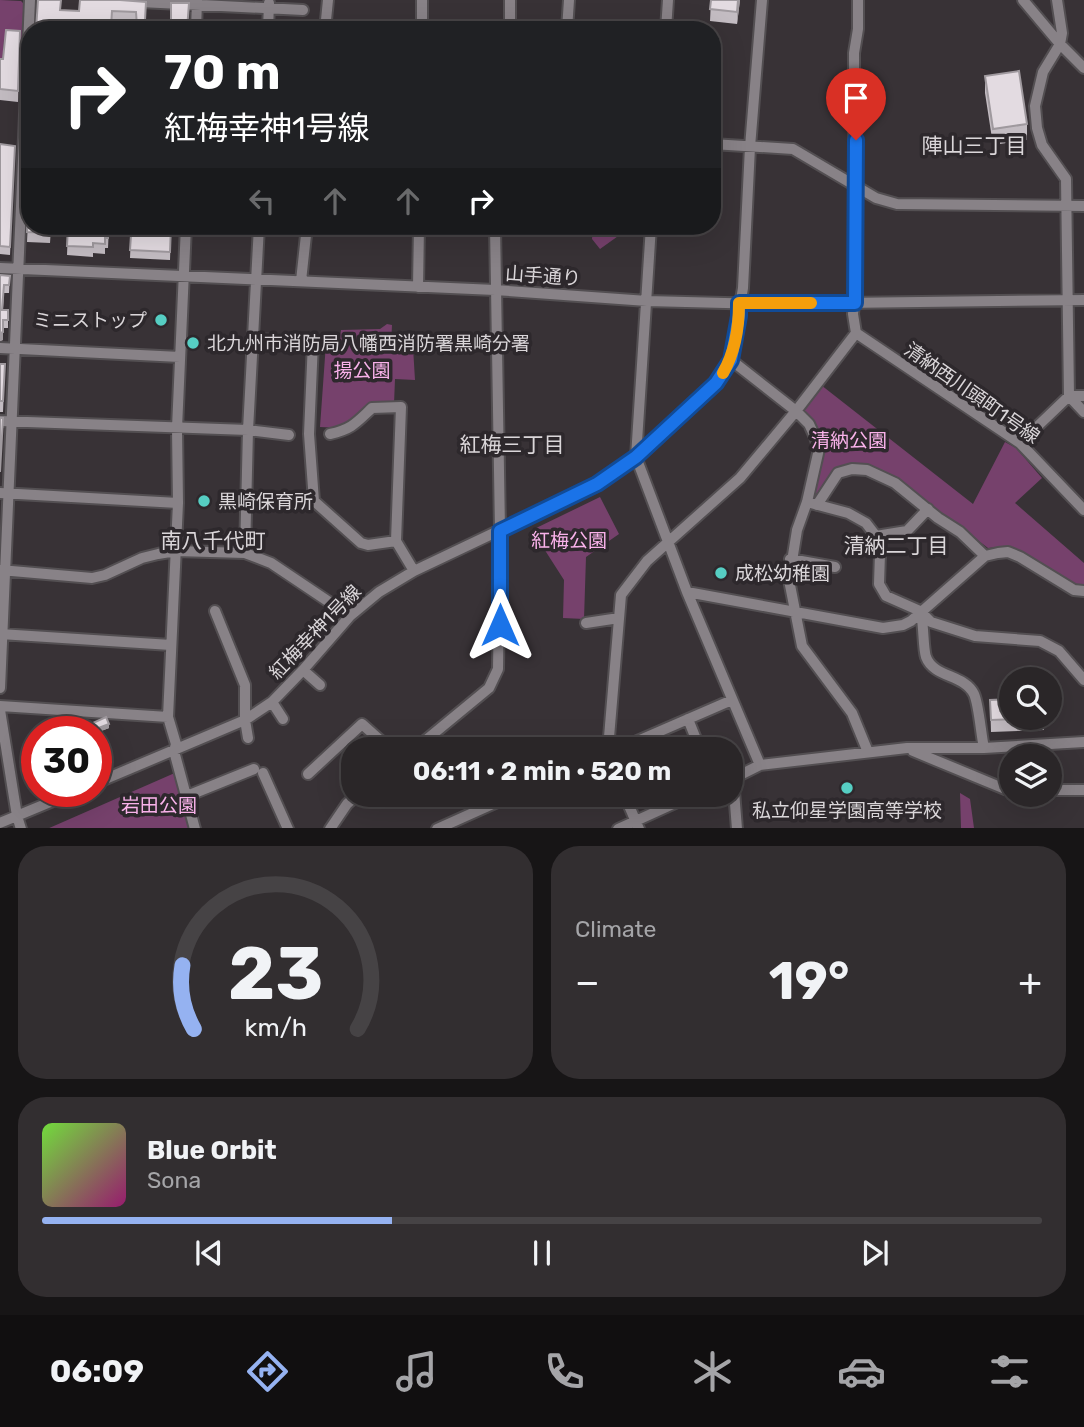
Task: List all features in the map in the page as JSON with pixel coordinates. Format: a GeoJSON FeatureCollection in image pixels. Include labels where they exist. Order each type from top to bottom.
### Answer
{"type":"FeatureCollection","features":[{"type":"Feature","properties":{"kind":"street"},"geometry":{"type":"LineString","coordinates":[[30,0],[30,21]]}},
{"type":"Feature","properties":{"kind":"street"},"geometry":{"type":"LineString","coordinates":[[100,0],[269,3],[303,10]]}},
{"type":"Feature","properties":{"kind":"street"},"geometry":{"type":"LineString","coordinates":[[326,21],[328,0]]}},
{"type":"Feature","properties":{"kind":"street"},"geometry":{"type":"LineString","coordinates":[[422,0],[422,21]]}},
{"type":"Feature","properties":{"kind":"street"},"geometry":{"type":"LineString","coordinates":[[510,0],[510,21]]}},
{"type":"Feature","properties":{"kind":"street"},"geometry":{"type":"LineString","coordinates":[[568,21],[569,0]]}},
{"type":"Feature","properties":{"kind":"street"},"geometry":{"type":"LineString","coordinates":[[667,21],[668,0]]}},
{"type":"Feature","properties":{"kind":"street","name":"紅梅幸神1号線"},"geometry":{"type":"LineString","coordinates":[[112,776],[245,720],[272,702],[350,616],[379,592],[414,571],[597,484],[636,457],[716,383],[731,360],[743,288],[750,147],[762,0]]}},
{"type":"Feature","properties":{"kind":"street"},"geometry":{"type":"LineString","coordinates":[[609,737],[621,595],[647,561],[740,478],[856,333],[854,53],[858,29],[858,0]]}},
{"type":"Feature","properties":{"kind":"street"},"geometry":{"type":"LineString","coordinates":[[1023,0],[1084,68]]}},
{"type":"Feature","properties":{"kind":"street"},"geometry":{"type":"LineString","coordinates":[[1057,0],[1062,33],[1060,44],[1043,72],[1035,106],[1042,145],[1066,179],[1069,396],[1084,412]]}},
{"type":"Feature","properties":{"kind":"street"},"geometry":{"type":"LineString","coordinates":[[196,21],[197,2]]}},
{"type":"Feature","properties":{"kind":"street"},"geometry":{"type":"LineString","coordinates":[[268,21],[269,3]]}},
{"type":"Feature","properties":{"kind":"street"},"geometry":{"type":"LineString","coordinates":[[721,145],[793,149],[876,198],[897,205],[1084,206]]}},
{"type":"Feature","properties":{"kind":"street"},"geometry":{"type":"LineString","coordinates":[[0,688],[6,421],[15,349],[22,235]]}},
{"type":"Feature","properties":{"kind":"street"},"geometry":{"type":"LineString","coordinates":[[186,235],[177,428],[177,610],[171,645],[169,717],[176,744],[174,751],[195,828]]}},
{"type":"Feature","properties":{"kind":"street"},"geometry":{"type":"LineString","coordinates":[[245,552],[248,430],[258,235]]}},
{"type":"Feature","properties":{"kind":"street"},"geometry":{"type":"LineString","coordinates":[[301,281],[306,235]]}},
{"type":"Feature","properties":{"kind":"street"},"geometry":{"type":"LineString","coordinates":[[418,287],[419,235]]}},
{"type":"Feature","properties":{"kind":"street"},"geometry":{"type":"LineString","coordinates":[[430,737],[489,688],[498,669],[500,531],[495,235]]}},
{"type":"Feature","properties":{"kind":"street"},"geometry":{"type":"LineString","coordinates":[[650,235],[636,457],[687,592],[760,765]]}},
{"type":"Feature","properties":{"kind":"street","name":"山手通り"},"geometry":{"type":"LineString","coordinates":[[0,268],[739,303],[1084,300]]}},
{"type":"Feature","properties":{"kind":"street","name":"清納西川頭町1号線"},"geometry":{"type":"LineString","coordinates":[[856,333],[1020,443],[1084,510]]}},
{"type":"Feature","properties":{"kind":"street"},"geometry":{"type":"LineString","coordinates":[[252,339],[313,342],[309,435],[314,501],[361,542],[368,545],[396,541]]}},
{"type":"Feature","properties":{"kind":"street"},"geometry":{"type":"LineString","coordinates":[[0,348],[180,356]]}},
{"type":"Feature","properties":{"kind":"street"},"geometry":{"type":"LineString","coordinates":[[731,360],[796,411],[809,425],[819,449],[812,503]]}},
{"type":"Feature","properties":{"kind":"street"},"geometry":{"type":"LineString","coordinates":[[1020,443],[1069,396],[1084,396]]}},
{"type":"Feature","properties":{"kind":"street"},"geometry":{"type":"LineString","coordinates":[[330,434],[345,431],[357,424],[372,408],[401,407],[396,541],[414,571]]}},
{"type":"Feature","properties":{"kind":"street"},"geometry":{"type":"LineString","coordinates":[[6,421],[248,430],[289,435]]}},
{"type":"Feature","properties":{"kind":"street"},"geometry":{"type":"LineString","coordinates":[[868,752],[852,713],[802,646],[794,611],[789,579],[790,559],[797,530],[812,503],[838,473],[852,469],[867,470],[895,482],[960,532],[985,556]]}},
{"type":"Feature","properties":{"kind":"street"},"geometry":{"type":"LineString","coordinates":[[4,494],[178,503]]}},
{"type":"Feature","properties":{"kind":"street"},"geometry":{"type":"LineString","coordinates":[[812,503],[848,513],[866,523],[876,536],[880,553],[879,584],[886,596],[920,611],[932,622],[975,636],[1040,640],[1059,651],[1084,680]]}},
{"type":"Feature","properties":{"kind":"street"},"geometry":{"type":"LineString","coordinates":[[876,536],[907,531],[928,509]]}},
{"type":"Feature","properties":{"kind":"street"},"geometry":{"type":"LineString","coordinates":[[2,571],[92,578],[142,558],[176,551],[245,552],[271,563],[350,616]]}},
{"type":"Feature","properties":{"kind":"street"},"geometry":{"type":"LineString","coordinates":[[687,592],[883,628],[911,621],[985,556],[1008,552],[1074,590],[1084,592]]}},
{"type":"Feature","properties":{"kind":"street"},"geometry":{"type":"LineString","coordinates":[[790,559],[835,567]]}},
{"type":"Feature","properties":{"kind":"street"},"geometry":{"type":"LineString","coordinates":[[215,611],[245,685],[248,738]]}},
{"type":"Feature","properties":{"kind":"street"},"geometry":{"type":"LineString","coordinates":[[920,611],[925,629],[926,657],[935,669],[959,680],[974,693],[984,748]]}},
{"type":"Feature","properties":{"kind":"street"},"geometry":{"type":"LineString","coordinates":[[586,623],[619,618]]}},
{"type":"Feature","properties":{"kind":"street"},"geometry":{"type":"LineString","coordinates":[[1,635],[171,645]]}},
{"type":"Feature","properties":{"kind":"street"},"geometry":{"type":"LineString","coordinates":[[303,670],[320,685]]}},
{"type":"Feature","properties":{"kind":"street"},"geometry":{"type":"LineString","coordinates":[[649,737],[732,699]]}},
{"type":"Feature","properties":{"kind":"street"},"geometry":{"type":"LineString","coordinates":[[272,702],[283,719]]}},
{"type":"Feature","properties":{"kind":"street"},"geometry":{"type":"LineString","coordinates":[[21,828],[0,708],[169,717]]}},
{"type":"Feature","properties":{"kind":"street"},"geometry":{"type":"LineString","coordinates":[[688,719],[695,737]]}},
{"type":"Feature","properties":{"kind":"street"},"geometry":{"type":"LineString","coordinates":[[348,737],[362,724],[377,737]]}},
{"type":"Feature","properties":{"kind":"street"},"geometry":{"type":"LineString","coordinates":[[743,773],[760,765],[907,748],[984,748],[1084,742]]}},
{"type":"Feature","properties":{"kind":"street"},"geometry":{"type":"LineString","coordinates":[[308,774],[341,743]]}},
{"type":"Feature","properties":{"kind":"street"},"geometry":{"type":"LineString","coordinates":[[907,748],[999,786]]}},
{"type":"Feature","properties":{"kind":"street"},"geometry":{"type":"LineString","coordinates":[[187,796],[259,771],[288,828]]}},
{"type":"Feature","properties":{"kind":"street"},"geometry":{"type":"LineString","coordinates":[[1062,790],[1084,790]]}},
{"type":"Feature","properties":{"kind":"street"},"geometry":{"type":"LineString","coordinates":[[0,823],[39,807]]}},
{"type":"Feature","properties":{"kind":"street"},"geometry":{"type":"LineString","coordinates":[[330,828],[345,807]]}},
{"type":"Feature","properties":{"kind":"street"},"geometry":{"type":"LineString","coordinates":[[437,828],[485,807]]}},
{"type":"Feature","properties":{"kind":"street"},"geometry":{"type":"LineString","coordinates":[[629,807],[637,825]]}},
{"type":"Feature","properties":{"kind":"street"},"geometry":{"type":"LineString","coordinates":[[618,828],[637,825],[663,807]]}},
{"type":"Feature","properties":{"kind":"street"},"geometry":{"type":"LineString","coordinates":[[735,807],[737,828]]}},
{"type":"Feature","properties":{"kind":"green space"},"geometry":{"type":"Polygon","coordinates":[[[0,0],[21,1],[24,4],[21,40],[4,39],[0,65],[0,0]]]}},
{"type":"Feature","properties":{"kind":"green space"},"geometry":{"type":"Polygon","coordinates":[[[592,235],[620,235],[600,249],[592,239],[592,235]]]}},
{"type":"Feature","properties":{"kind":"green space","name":"揚公園"},"geometry":{"type":"Polygon","coordinates":[[[387,324],[392,325],[391,346],[413,347],[415,380],[395,379],[394,404],[359,417],[340,428],[320,427],[326,343],[339,344],[341,330],[380,329],[387,324]]]}},
{"type":"Feature","properties":{"kind":"green space","name":"清納公園"},"geometry":{"type":"Polygon","coordinates":[[[821,385],[973,504],[1005,442],[1016,448],[1042,478],[1015,503],[1084,563],[1084,585],[1074,584],[1009,546],[988,548],[897,479],[836,471],[825,481],[814,498],[812,497],[823,453],[812,420],[804,407],[821,385]]]}},
{"type":"Feature","properties":{"kind":"green space","name":"紅梅公園"},"geometry":{"type":"Polygon","coordinates":[[[600,497],[619,534],[586,557],[584,619],[563,618],[564,580],[532,530],[600,497]]]}},
{"type":"Feature","properties":{"kind":"green space","name":"岩田公園"},"geometry":{"type":"Polygon","coordinates":[[[177,772],[190,828],[49,828],[97,807],[112,807],[112,800],[177,772]]]}},
{"type":"Feature","properties":{"kind":"green space"},"geometry":{"type":"Polygon","coordinates":[[[960,793],[970,799],[974,828],[961,828],[960,793]]]}},
{"type":"Feature","properties":{"kind":"building"},"geometry":{"type":"Polygon","coordinates":[[[38,0],[61,0],[60,10],[79,11],[80,0],[146,2],[147,21],[137,21],[136,12],[112,11],[111,21],[37,21],[38,0]]]}},
{"type":"Feature","properties":{"kind":"building"},"geometry":{"type":"Polygon","coordinates":[[[711,0],[738,0],[737,12],[710,9],[711,0]]]}},
{"type":"Feature","properties":{"kind":"building"},"geometry":{"type":"Polygon","coordinates":[[[171,3],[189,3],[188,21],[171,21],[171,3]]]}},
{"type":"Feature","properties":{"kind":"building"},"geometry":{"type":"Polygon","coordinates":[[[6,30],[20,31],[18,91],[0,89],[0,59],[3,59],[6,30]]]}},
{"type":"Feature","properties":{"kind":"building"},"geometry":{"type":"Polygon","coordinates":[[[1019,71],[1027,124],[993,129],[985,76],[1019,71]]]}},
{"type":"Feature","properties":{"kind":"building"},"geometry":{"type":"Polygon","coordinates":[[[0,144],[15,146],[10,247],[0,246],[0,144]]]}},
{"type":"Feature","properties":{"kind":"building"},"geometry":{"type":"Polygon","coordinates":[[[68,235],[108,235],[105,244],[93,243],[93,247],[67,246],[68,235]]]}},
{"type":"Feature","properties":{"kind":"building"},"geometry":{"type":"Polygon","coordinates":[[[131,235],[171,235],[170,252],[130,250],[131,235]]]}},
{"type":"Feature","properties":{"kind":"building"},"geometry":{"type":"Polygon","coordinates":[[[0,275],[10,276],[9,285],[4,285],[2,310],[8,310],[8,320],[3,320],[3,332],[0,333],[0,275]]]}},
{"type":"Feature","properties":{"kind":"building"},"geometry":{"type":"Polygon","coordinates":[[[0,364],[5,364],[3,401],[0,401],[0,364]]]}},
{"type":"Feature","properties":{"kind":"building"},"geometry":{"type":"Polygon","coordinates":[[[0,418],[3,418],[0,472],[0,418]]]}},
{"type":"Feature","properties":{"kind":"building"},"geometry":{"type":"Polygon","coordinates":[[[990,700],[999,700],[999,720],[991,720],[990,700]]]}},
{"type":"Feature","properties":{"kind":"slow traffic"},"geometry":{"type":"LineString","coordinates":[[723,373],[731,360],[739,303],[811,303]]}},
{"type":"Feature","properties":{"kind":"place","name":"ミニストップ"},"geometry":{"type":"Point","coordinates":[161,320]}},
{"type":"Feature","properties":{"kind":"place","name":"北九州市消防局八幡西消防署黒崎分署"},"geometry":{"type":"Point","coordinates":[193,343]}},
{"type":"Feature","properties":{"kind":"place","name":"黒崎保育所"},"geometry":{"type":"Point","coordinates":[204,501]}},
{"type":"Feature","properties":{"kind":"place","name":"成松幼稚園"},"geometry":{"type":"Point","coordinates":[721,573]}},
{"type":"Feature","properties":{"kind":"place","name":"私立仰星学園高等学校"},"geometry":{"type":"Point","coordinates":[847,788]}},
{"type":"Feature","properties":{"kind":"district","name":"陣山三丁目"},"geometry":{"type":"Point","coordinates":[974,145]}},
{"type":"Feature","properties":{"kind":"district","name":"紅梅三丁目"},"geometry":{"type":"Point","coordinates":[512,444]}},
{"type":"Feature","properties":{"kind":"district","name":"南八千代町"},"geometry":{"type":"Point","coordinates":[213,540]}},
{"type":"Feature","properties":{"kind":"district","name":"清納二丁目"},"geometry":{"type":"Point","coordinates":[896,545]}},
{"type":"Feature","properties":{"kind":"route"},"geometry":{"type":"LineString","coordinates":[[500,625],[500,531],[597,484],[636,457],[716,383],[731,360],[739,303],[855,303],[856,140]]}}]}
